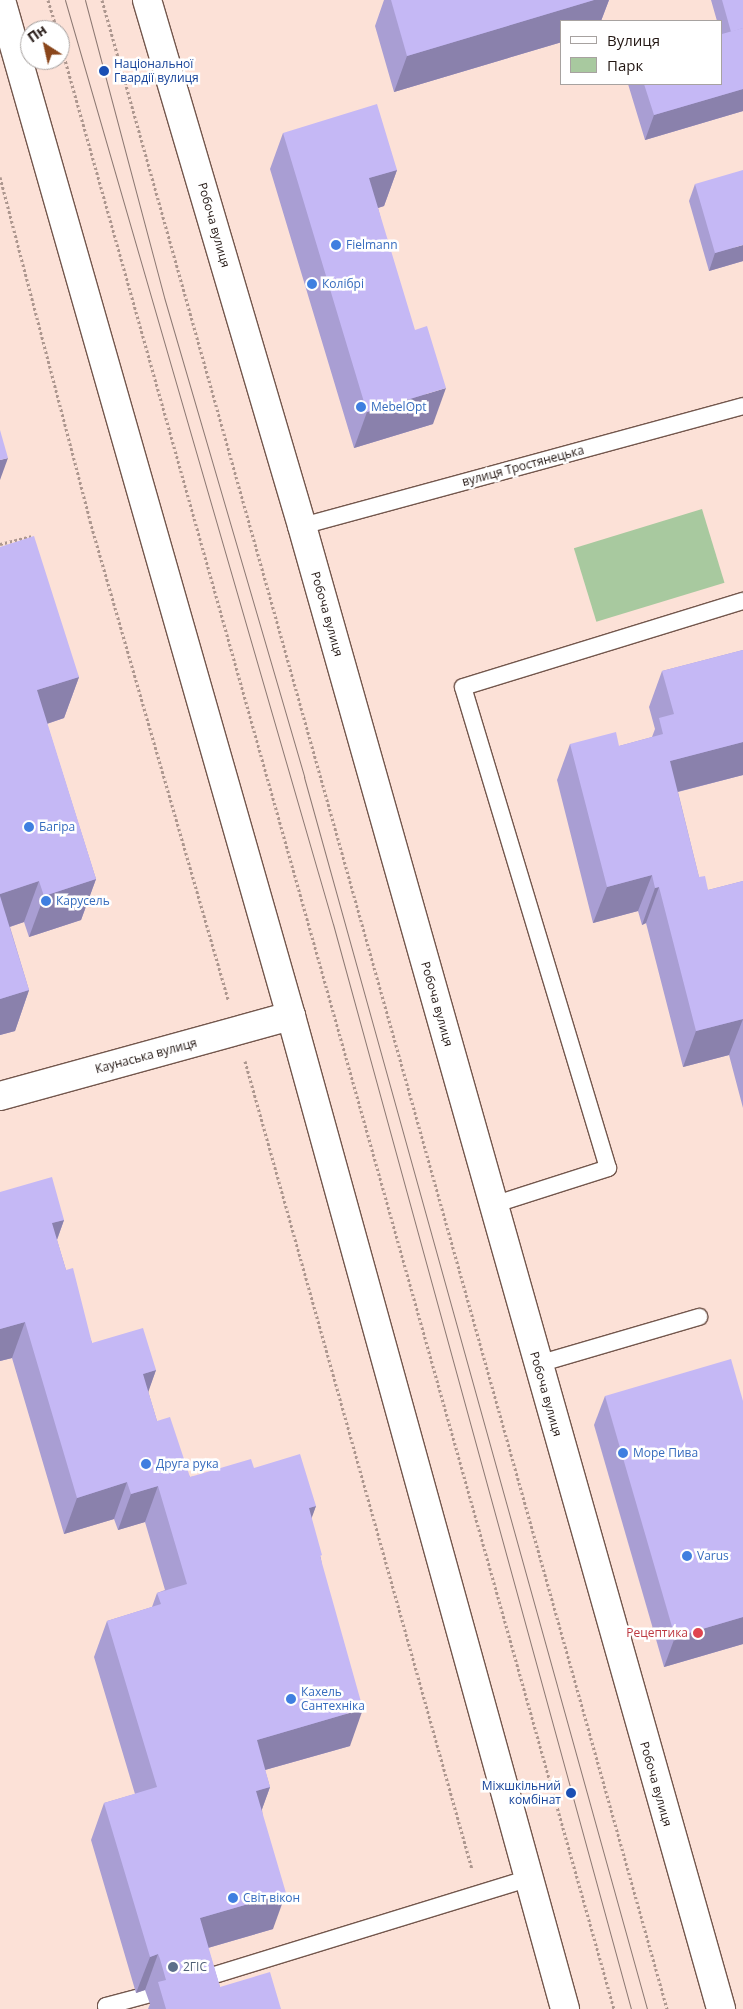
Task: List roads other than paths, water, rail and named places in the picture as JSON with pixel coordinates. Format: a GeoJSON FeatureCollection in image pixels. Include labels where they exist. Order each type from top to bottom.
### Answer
{"type":"FeatureCollection","features":[{"type":"Feature","properties":{"kind":"main road"},"geometry":{"type":"LineString","coordinates":[[1,0],[292,1016],[565,2009]]}},
{"type":"Feature","properties":{"kind":"main road","name":"Робоча вулиця"},"geometry":{"type":"LineString","coordinates":[[148,0],[302,526],[721,2009]]}},
{"type":"Feature","properties":{"kind":"main road","name":"Каунаська вулиця"},"geometry":{"type":"LineString","coordinates":[[0,1096],[292,1016]]}},
{"type":"Feature","properties":{"kind":"lane","name":"вулиця Тростянецька"},"geometry":{"type":"LineString","coordinates":[[302,526],[743,406]]}},
{"type":"Feature","properties":{"kind":"lane"},"geometry":{"type":"LineString","coordinates":[[493,1205],[608,1168],[463,687],[743,601]]}},
{"type":"Feature","properties":{"kind":"lane"},"geometry":{"type":"LineString","coordinates":[[538,1364],[698,1317]]}},
{"type":"Feature","properties":{"kind":"lane"},"geometry":{"type":"LineString","coordinates":[[195,1981],[529,1878]]}},
{"type":"Feature","properties":{"kind":"lane"},"geometry":{"type":"LineString","coordinates":[[107,2009],[106,2006],[147,1995]]}},
{"type":"Feature","properties":{"kind":"tram line"},"geometry":{"type":"LineString","coordinates":[[65,0],[333,924],[631,2009]]}},
{"type":"Feature","properties":{"kind":"tram line"},"geometry":{"type":"LineString","coordinates":[[85,0],[164,297],[304,777],[647,2009]]}},
{"type":"Feature","properties":{"kind":"place","name":"Національної Гвардії вулиця"},"geometry":{"type":"Point","coordinates":[104,71]}},
{"type":"Feature","properties":{"kind":"place","name":"Fielmann"},"geometry":{"type":"Point","coordinates":[336,245]}},
{"type":"Feature","properties":{"kind":"place","name":"Колібрі"},"geometry":{"type":"Point","coordinates":[312,284]}},
{"type":"Feature","properties":{"kind":"place","name":"MebelOpt"},"geometry":{"type":"Point","coordinates":[361,407]}},
{"type":"Feature","properties":{"kind":"place","name":"Багіра"},"geometry":{"type":"Point","coordinates":[29,827]}},
{"type":"Feature","properties":{"kind":"place","name":"Карусель"},"geometry":{"type":"Point","coordinates":[46,901]}},
{"type":"Feature","properties":{"kind":"place","name":"Море Пива"},"geometry":{"type":"Point","coordinates":[623,1453]}},
{"type":"Feature","properties":{"kind":"place","name":"Друга рука"},"geometry":{"type":"Point","coordinates":[146,1464]}},
{"type":"Feature","properties":{"kind":"place","name":"Varus"},"geometry":{"type":"Point","coordinates":[687,1556]}},
{"type":"Feature","properties":{"kind":"place","name":"Рецептика"},"geometry":{"type":"Point","coordinates":[698,1633]}},
{"type":"Feature","properties":{"kind":"place","name":"Кахель Сантехніка"},"geometry":{"type":"Point","coordinates":[291,1699]}},
{"type":"Feature","properties":{"kind":"place","name":"Міжшкільний комбінат"},"geometry":{"type":"Point","coordinates":[571,1793]}},
{"type":"Feature","properties":{"kind":"place","name":"Світ вікон"},"geometry":{"type":"Point","coordinates":[233,1898]}},
{"type":"Feature","properties":{"kind":"place","name":"2ГІС"},"geometry":{"type":"Point","coordinates":[173,1967]}}]}
